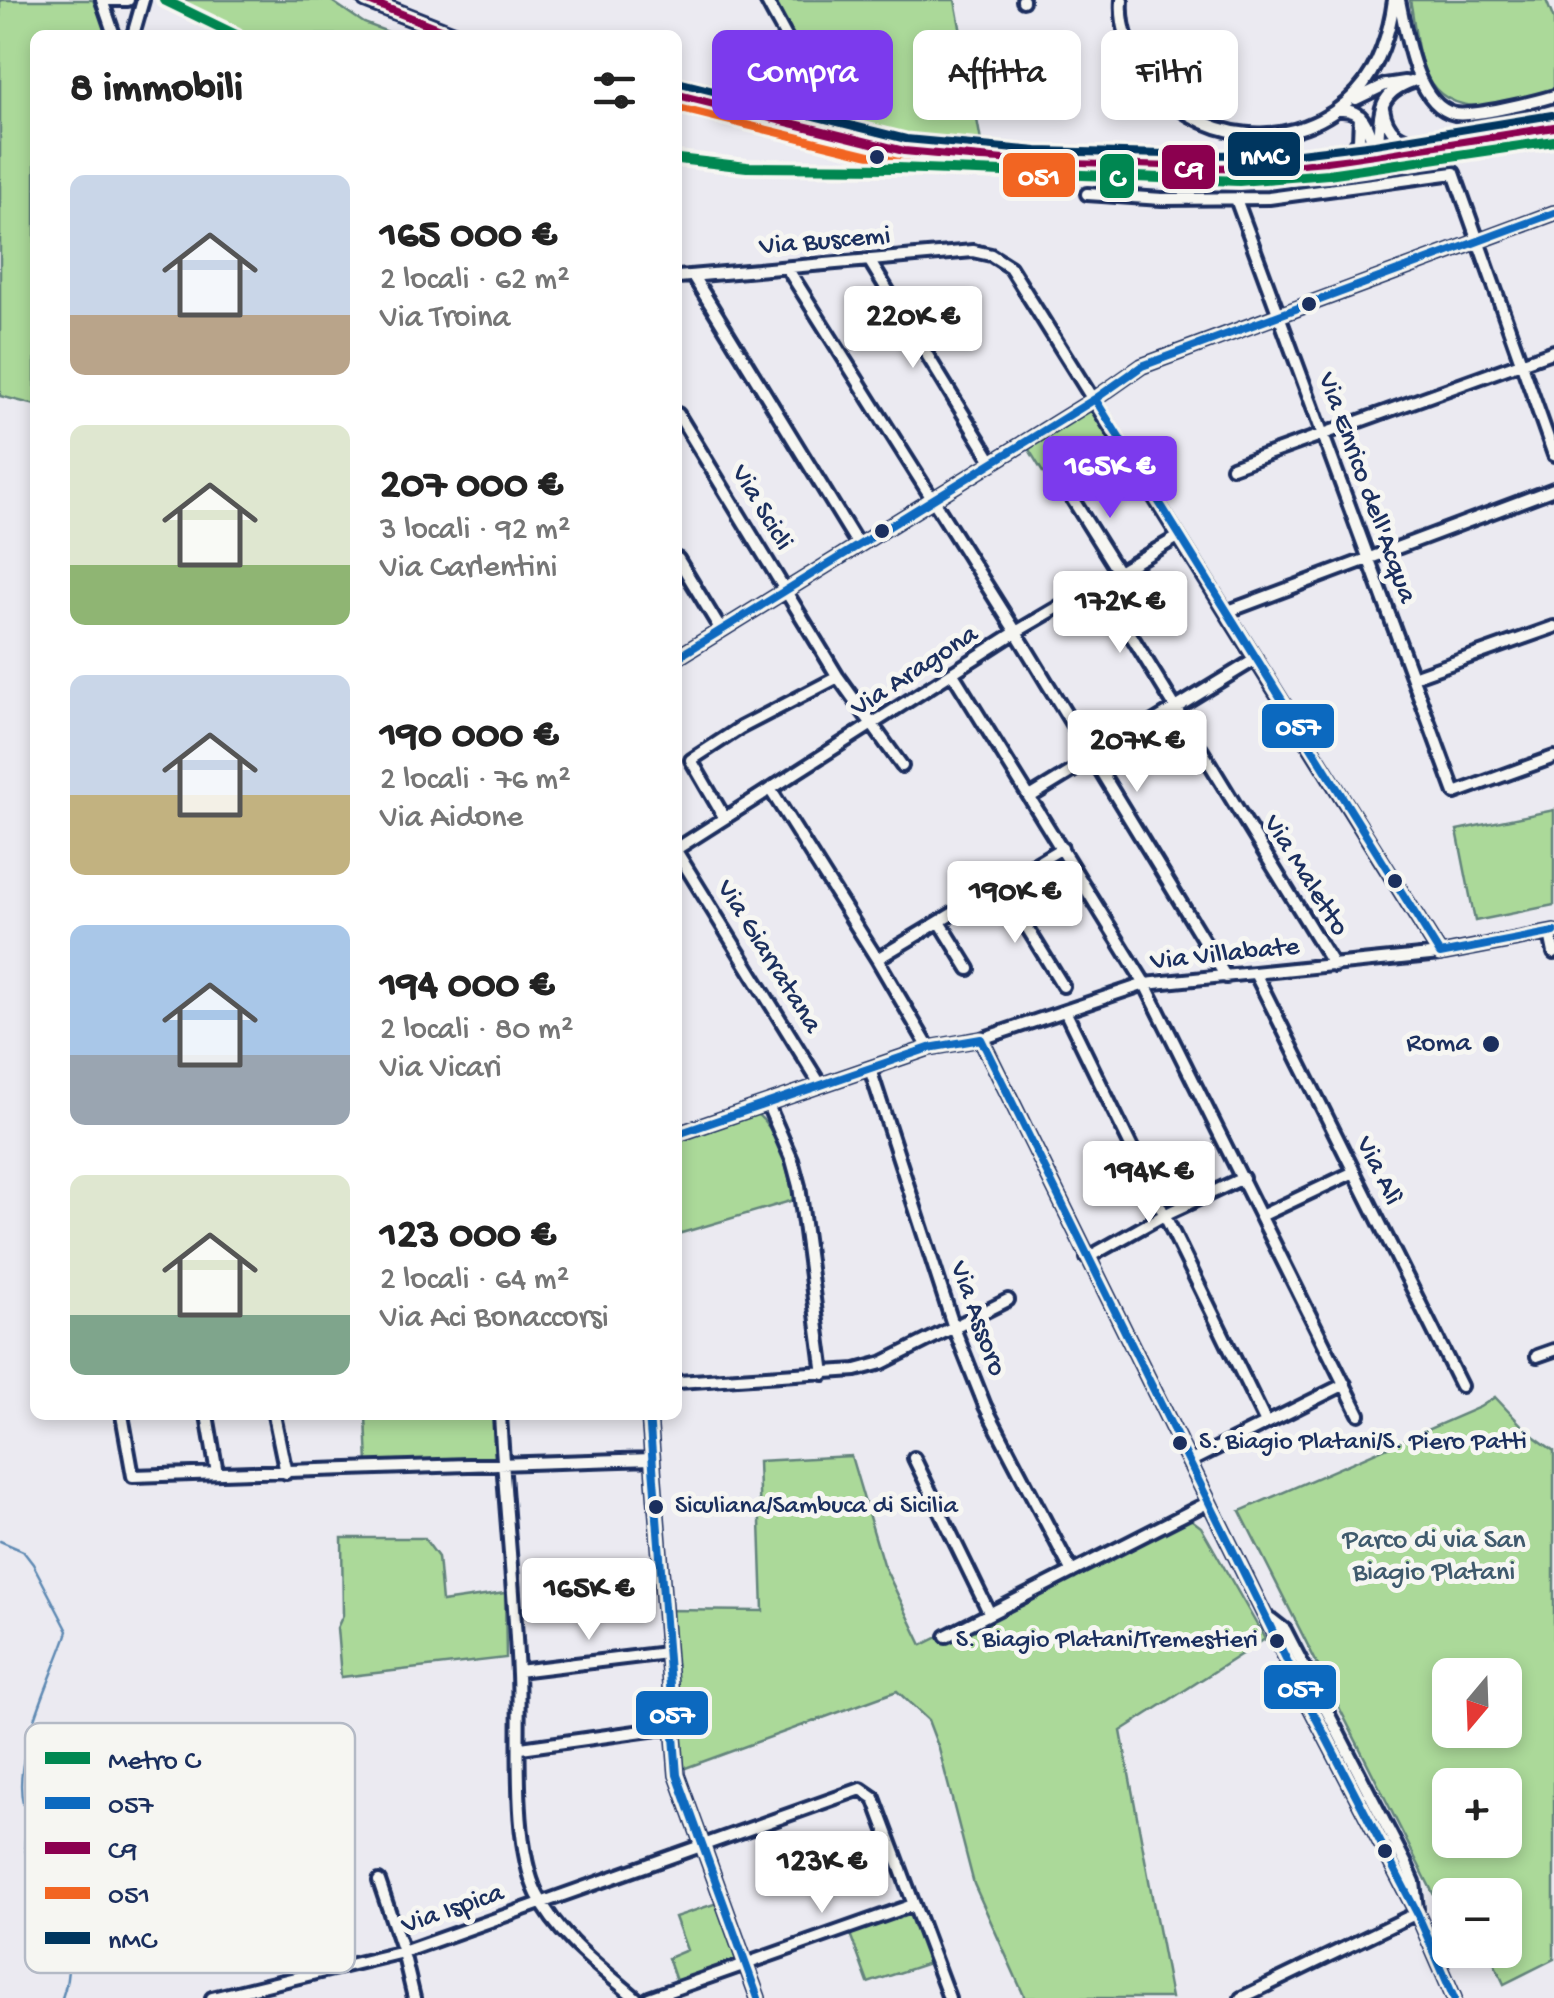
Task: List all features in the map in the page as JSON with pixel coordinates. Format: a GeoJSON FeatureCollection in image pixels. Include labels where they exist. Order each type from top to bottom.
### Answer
{"type":"FeatureCollection","features":[{"type":"Feature","properties":{"kind":"main road"},"geometry":{"type":"LineString","coordinates":[[366,0],[442,30]]}},
{"type":"Feature","properties":{"kind":"main road"},"geometry":{"type":"LineString","coordinates":[[682,96],[904,151],[994,160],[1244,168],[1377,156],[1554,127]]}},
{"type":"Feature","properties":{"kind":"street"},"geometry":{"type":"LineString","coordinates":[[112,30],[103,0],[128,0]]}},
{"type":"Feature","properties":{"kind":"street"},"geometry":{"type":"LineString","coordinates":[[134,30],[143,0]]}},
{"type":"Feature","properties":{"kind":"street"},"geometry":{"type":"LineString","coordinates":[[766,0],[802,72],[800,126]]}},
{"type":"Feature","properties":{"kind":"street"},"geometry":{"type":"LineString","coordinates":[[1119,0],[1134,56],[1152,83],[1176,106],[1208,125],[1239,134],[1276,135],[1308,127],[1384,85],[1414,80]]}},
{"type":"Feature","properties":{"kind":"street"},"geometry":{"type":"LineString","coordinates":[[1338,110],[1360,88],[1379,56],[1397,0]]}},
{"type":"Feature","properties":{"kind":"street"},"geometry":{"type":"LineString","coordinates":[[1397,0],[1414,80],[1440,106],[1457,114],[1554,96]]}},
{"type":"Feature","properties":{"kind":"street"},"geometry":{"type":"LineString","coordinates":[[108,18],[125,30]]}},
{"type":"Feature","properties":{"kind":"street"},"geometry":{"type":"LineString","coordinates":[[1377,156],[1378,116],[1383,103],[1414,80]]}},
{"type":"Feature","properties":{"kind":"street"},"geometry":{"type":"LineString","coordinates":[[1383,103],[1386,121],[1394,134],[1431,147]]}},
{"type":"Feature","properties":{"kind":"street"},"geometry":{"type":"LineString","coordinates":[[1338,110],[1360,115],[1377,156]]}},
{"type":"Feature","properties":{"kind":"street"},"geometry":{"type":"LineString","coordinates":[[1343,160],[1359,140],[1360,115]]}},
{"type":"Feature","properties":{"kind":"street"},"geometry":{"type":"LineString","coordinates":[[1087,194],[1236,199],[1289,196],[1454,173],[1554,455]]}},
{"type":"Feature","properties":{"kind":"street","name":"Via Enrico dell'Acqua"},"geometry":{"type":"LineString","coordinates":[[1236,199],[1456,793],[1554,757]]}},
{"type":"Feature","properties":{"kind":"street"},"geometry":{"type":"LineString","coordinates":[[682,654],[1095,399],[1126,374],[1154,360],[1554,213]]}},
{"type":"Feature","properties":{"kind":"street","name":"Via Buscemi"},"geometry":{"type":"LineString","coordinates":[[682,277],[977,251],[995,256],[1013,270],[1095,399]]}},
{"type":"Feature","properties":{"kind":"street"},"geometry":{"type":"LineString","coordinates":[[869,260],[992,461]]}},
{"type":"Feature","properties":{"kind":"street"},"geometry":{"type":"LineString","coordinates":[[786,268],[1016,632],[1226,978]]}},
{"type":"Feature","properties":{"kind":"street"},"geometry":{"type":"LineString","coordinates":[[693,276],[858,545]]}},
{"type":"Feature","properties":{"kind":"street"},"geometry":{"type":"LineString","coordinates":[[1232,468],[1554,351]]}},
{"type":"Feature","properties":{"kind":"street"},"geometry":{"type":"LineString","coordinates":[[1095,399],[1440,954]]}},
{"type":"Feature","properties":{"kind":"street","name":"Via Scicli"},"geometry":{"type":"LineString","coordinates":[[682,421],[838,677],[902,766]]}},
{"type":"Feature","properties":{"kind":"street"},"geometry":{"type":"LineString","coordinates":[[1226,612],[1554,489]]}},
{"type":"Feature","properties":{"kind":"street"},"geometry":{"type":"LineString","coordinates":[[1068,492],[1118,572]]}},
{"type":"Feature","properties":{"kind":"street","name":"Via Aragona"},"geometry":{"type":"LineString","coordinates":[[682,848],[724,817],[1016,632],[1178,537]]}},
{"type":"Feature","properties":{"kind":"street"},"geometry":{"type":"LineString","coordinates":[[682,566],[721,630]]}},
{"type":"Feature","properties":{"kind":"street","name":"Via Maletto"},"geometry":{"type":"LineString","coordinates":[[1098,584],[1334,966]]}},
{"type":"Feature","properties":{"kind":"street"},"geometry":{"type":"LineString","coordinates":[[1413,677],[1554,627]]}},
{"type":"Feature","properties":{"kind":"street"},"geometry":{"type":"LineString","coordinates":[[1030,797],[1256,659]]}},
{"type":"Feature","properties":{"kind":"street"},"geometry":{"type":"LineString","coordinates":[[954,674],[1146,984],[1359,1414]]}},
{"type":"Feature","properties":{"kind":"street"},"geometry":{"type":"LineString","coordinates":[[724,817],[691,760],[740,728],[838,677]]}},
{"type":"Feature","properties":{"kind":"street"},"geometry":{"type":"LineString","coordinates":[[770,789],[878,959],[929,1048]]}},
{"type":"Feature","properties":{"kind":"street"},"geometry":{"type":"LineString","coordinates":[[878,959],[1062,848]]}},
{"type":"Feature","properties":{"kind":"street","name":"Via Giarratana"},"geometry":{"type":"LineString","coordinates":[[682,858],[820,1084]]}},
{"type":"Feature","properties":{"kind":"street"},"geometry":{"type":"LineString","coordinates":[[1001,885],[1063,986]]}},
{"type":"Feature","properties":{"kind":"street"},"geometry":{"type":"LineString","coordinates":[[940,922],[969,970]]}},
{"type":"Feature","properties":{"kind":"street"},"geometry":{"type":"LineString","coordinates":[[1552,933],[1554,953]]}},
{"type":"Feature","properties":{"kind":"street","name":"Via Villabate"},"geometry":{"type":"LineString","coordinates":[[682,1133],[929,1048],[981,1039],[1146,984],[1440,954],[1552,933]]}},
{"type":"Feature","properties":{"kind":"street","name":"Via Alì"},"geometry":{"type":"LineString","coordinates":[[1256,975],[1461,1386]]}},
{"type":"Feature","properties":{"kind":"street"},"geometry":{"type":"LineString","coordinates":[[1066,1012],[1266,1422]]}},
{"type":"Feature","properties":{"kind":"street"},"geometry":{"type":"LineString","coordinates":[[981,1039],[1417,1913],[1454,1998]]}},
{"type":"Feature","properties":{"kind":"street","name":"Via Assoro"},"geometry":{"type":"LineString","coordinates":[[870,1070],[954,1328],[984,1406],[1072,1572]]}},
{"type":"Feature","properties":{"kind":"street"},"geometry":{"type":"LineString","coordinates":[[768,1105],[799,1186],[824,1374]]}},
{"type":"Feature","properties":{"kind":"street"},"geometry":{"type":"LineString","coordinates":[[1263,1216],[1354,1172]]}},
{"type":"Feature","properties":{"kind":"street"},"geometry":{"type":"LineString","coordinates":[[1087,1258],[1166,1214],[1243,1178]]}},
{"type":"Feature","properties":{"kind":"street"},"geometry":{"type":"LineString","coordinates":[[682,1382],[856,1370],[882,1363],[1008,1300]]}},
{"type":"Feature","properties":{"kind":"street"},"geometry":{"type":"LineString","coordinates":[[1536,1356],[1554,1350]]}},
{"type":"Feature","properties":{"kind":"street"},"geometry":{"type":"LineString","coordinates":[[1189,1462],[1345,1384]]}},
{"type":"Feature","properties":{"kind":"street"},"geometry":{"type":"LineString","coordinates":[[123,1420],[133,1476],[652,1459]]}},
{"type":"Feature","properties":{"kind":"street"},"geometry":{"type":"LineString","coordinates":[[208,1420],[217,1473]]}},
{"type":"Feature","properties":{"kind":"street"},"geometry":{"type":"LineString","coordinates":[[275,1420],[286,1473]]}},
{"type":"Feature","properties":{"kind":"street"},"geometry":{"type":"LineString","coordinates":[[500,1420],[518,1671],[524,1837],[532,1882],[542,1904],[568,1939],[636,1998]]}},
{"type":"Feature","properties":{"kind":"street"},"geometry":{"type":"LineString","coordinates":[[649,1420],[677,1775],[758,1998]]}},
{"type":"Feature","properties":{"kind":"street"},"geometry":{"type":"LineString","coordinates":[[914,1458],[989,1612]]}},
{"type":"Feature","properties":{"kind":"street"},"geometry":{"type":"LineString","coordinates":[[946,1636],[1209,1502]]}},
{"type":"Feature","properties":{"kind":"street"},"geometry":{"type":"LineString","coordinates":[[1266,1615],[1285,1630],[1410,1874],[1417,1913]]}},
{"type":"Feature","properties":{"kind":"street"},"geometry":{"type":"LineString","coordinates":[[518,1671],[666,1654]]}},
{"type":"Feature","properties":{"kind":"street"},"geometry":{"type":"LineString","coordinates":[[520,1748],[672,1727]]}},
{"type":"Feature","properties":{"kind":"street","name":"Via Ispica"},"geometry":{"type":"LineString","coordinates":[[355,1964],[403,1952],[858,1790],[868,1790],[874,1798],[913,1904]]}},
{"type":"Feature","properties":{"kind":"street"},"geometry":{"type":"LineString","coordinates":[[1399,1881],[1410,1874]]}},
{"type":"Feature","properties":{"kind":"street"},"geometry":{"type":"LineString","coordinates":[[379,1881],[414,1998]]}},
{"type":"Feature","properties":{"kind":"street"},"geometry":{"type":"LineString","coordinates":[[649,1998],[913,1904],[949,1998]]}},
{"type":"Feature","properties":{"kind":"street"},"geometry":{"type":"LineString","coordinates":[[1241,1998],[1257,1995],[1417,1913]]}},
{"type":"Feature","properties":{"kind":"street","name":"Via Ispica"},"geometry":{"type":"LineString","coordinates":[[212,1998],[316,1973]]}},
{"type":"Feature","properties":{"kind":"green space"},"geometry":{"type":"Polygon","coordinates":[[[0,0],[93,0],[106,30],[30,30],[30,404],[0,396],[0,0]]]}},
{"type":"Feature","properties":{"kind":"green space"},"geometry":{"type":"Polygon","coordinates":[[[175,0],[330,0],[364,23],[383,30],[238,30],[175,0]]]}},
{"type":"Feature","properties":{"kind":"green space"},"geometry":{"type":"Polygon","coordinates":[[[770,0],[955,0],[961,30],[913,30],[913,120],[977,120],[983,152],[905,144],[807,120],[893,120],[893,30],[785,30],[770,0]]]}},
{"type":"Feature","properties":{"kind":"green space"},"geometry":{"type":"Polygon","coordinates":[[[1410,0],[1546,0],[1554,20],[1554,94],[1484,106],[1451,100],[1437,91],[1423,68],[1410,0]]]}},
{"type":"Feature","properties":{"kind":"green space"},"geometry":{"type":"Polygon","coordinates":[[[1093,408],[1118,449],[1053,489],[1028,448],[1093,408]]]}},
{"type":"Feature","properties":{"kind":"green space"},"geometry":{"type":"Polygon","coordinates":[[[1554,810],[1554,905],[1475,921],[1457,830],[1554,810]]]}},
{"type":"Feature","properties":{"kind":"green space"},"geometry":{"type":"Polygon","coordinates":[[[756,1113],[777,1141],[794,1200],[682,1233],[682,1137],[756,1113]]]}},
{"type":"Feature","properties":{"kind":"green space","name":"Parco di via San Biagio Platani"},"geometry":{"type":"Polygon","coordinates":[[[1495,1397],[1528,1432],[1554,1451],[1554,1959],[1504,1984],[1496,1968],[1522,1968],[1522,1878],[1432,1878],[1432,1891],[1240,1511],[1480,1407],[1495,1397]]]}},
{"type":"Feature","properties":{"kind":"green space"},"geometry":{"type":"Polygon","coordinates":[[[366,1420],[495,1420],[497,1460],[368,1466],[366,1420]]]}},
{"type":"Feature","properties":{"kind":"green space"},"geometry":{"type":"Polygon","coordinates":[[[851,1456],[883,1564],[922,1645],[1184,1514],[1201,1527],[1265,1639],[1121,1731],[1171,1998],[1025,1998],[974,1884],[928,1720],[897,1691],[680,1770],[663,1610],[763,1611],[758,1461],[851,1456]]]}},
{"type":"Feature","properties":{"kind":"green space"},"geometry":{"type":"Polygon","coordinates":[[[342,1538],[424,1538],[438,1557],[442,1602],[505,1593],[506,1658],[341,1677],[337,1628],[343,1615],[342,1538]]]}},
{"type":"Feature","properties":{"kind":"green space"},"geometry":{"type":"Polygon","coordinates":[[[717,1903],[736,1960],[676,1981],[668,1958],[687,1950],[675,1917],[717,1903]]]}},
{"type":"Feature","properties":{"kind":"green space"},"geometry":{"type":"Polygon","coordinates":[[[910,1908],[929,1963],[868,1983],[849,1931],[910,1908]]]}},
{"type":"Feature","properties":{"kind":"waterway"},"geometry":{"type":"LineString","coordinates":[[0,1541],[23,1551],[33,1564],[68,1631],[33,1723]]}},
{"type":"Feature","properties":{"kind":"waterway"},"geometry":{"type":"LineString","coordinates":[[25,1756],[21,1776],[25,1806]]}},
{"type":"Feature","properties":{"kind":"waterway"},"geometry":{"type":"LineString","coordinates":[[25,1840],[25,1848]]}},
{"type":"Feature","properties":{"kind":"waterway"},"geometry":{"type":"LineString","coordinates":[[62,1998],[67,1973]]}},
{"type":"Feature","properties":{"kind":"metro line","name":"C"},"geometry":{"type":"LineString","coordinates":[[164,0],[226,30]]}},
{"type":"Feature","properties":{"kind":"metro line","name":"C"},"geometry":{"type":"LineString","coordinates":[[682,159],[747,167],[897,168],[1239,181],[1328,174],[1554,141]]}},
{"type":"Feature","properties":{"kind":"transit line","name":"C9"},"geometry":{"type":"LineString","coordinates":[[366,0],[442,30]]}},
{"type":"Feature","properties":{"kind":"transit line","name":"nMC"},"geometry":{"type":"LineString","coordinates":[[682,83],[906,139],[1037,151],[1291,154],[1552,115]]}},
{"type":"Feature","properties":{"kind":"transit line","name":"C9"},"geometry":{"type":"LineString","coordinates":[[682,96],[904,151],[1036,163],[1292,166],[1554,127]]}},
{"type":"Feature","properties":{"kind":"transit line","name":"051"},"geometry":{"type":"LineString","coordinates":[[682,109],[902,163],[1036,175],[1292,178],[1554,140]]}},
{"type":"Feature","properties":{"kind":"transit line","name":"057"},"geometry":{"type":"LineString","coordinates":[[682,655],[1142,366],[1554,213]]}},
{"type":"Feature","properties":{"kind":"transit line","name":"057"},"geometry":{"type":"LineString","coordinates":[[1095,399],[1440,954],[1554,932]]}},
{"type":"Feature","properties":{"kind":"transit line","name":"057"},"geometry":{"type":"LineString","coordinates":[[682,1133],[929,1048],[981,1039],[1304,1695],[1417,1913],[1454,1998]]}},
{"type":"Feature","properties":{"kind":"transit line","name":"057"},"geometry":{"type":"LineString","coordinates":[[649,1420],[677,1775],[758,1998]]}},
{"type":"Feature","properties":{"kind":"place","name":"Roma"},"geometry":{"type":"Point","coordinates":[1491,1044]}},
{"type":"Feature","properties":{"kind":"place","name":"S. Biagio Platani/S. Piero Patti"},"geometry":{"type":"Point","coordinates":[1180,1443]}},
{"type":"Feature","properties":{"kind":"place","name":"Siculiana/Sambuca di Sicilia"},"geometry":{"type":"Point","coordinates":[656,1507]}},
{"type":"Feature","properties":{"kind":"place","name":"S. Biagio Platani/Tremestieri"},"geometry":{"type":"Point","coordinates":[1277,1641]}}]}
